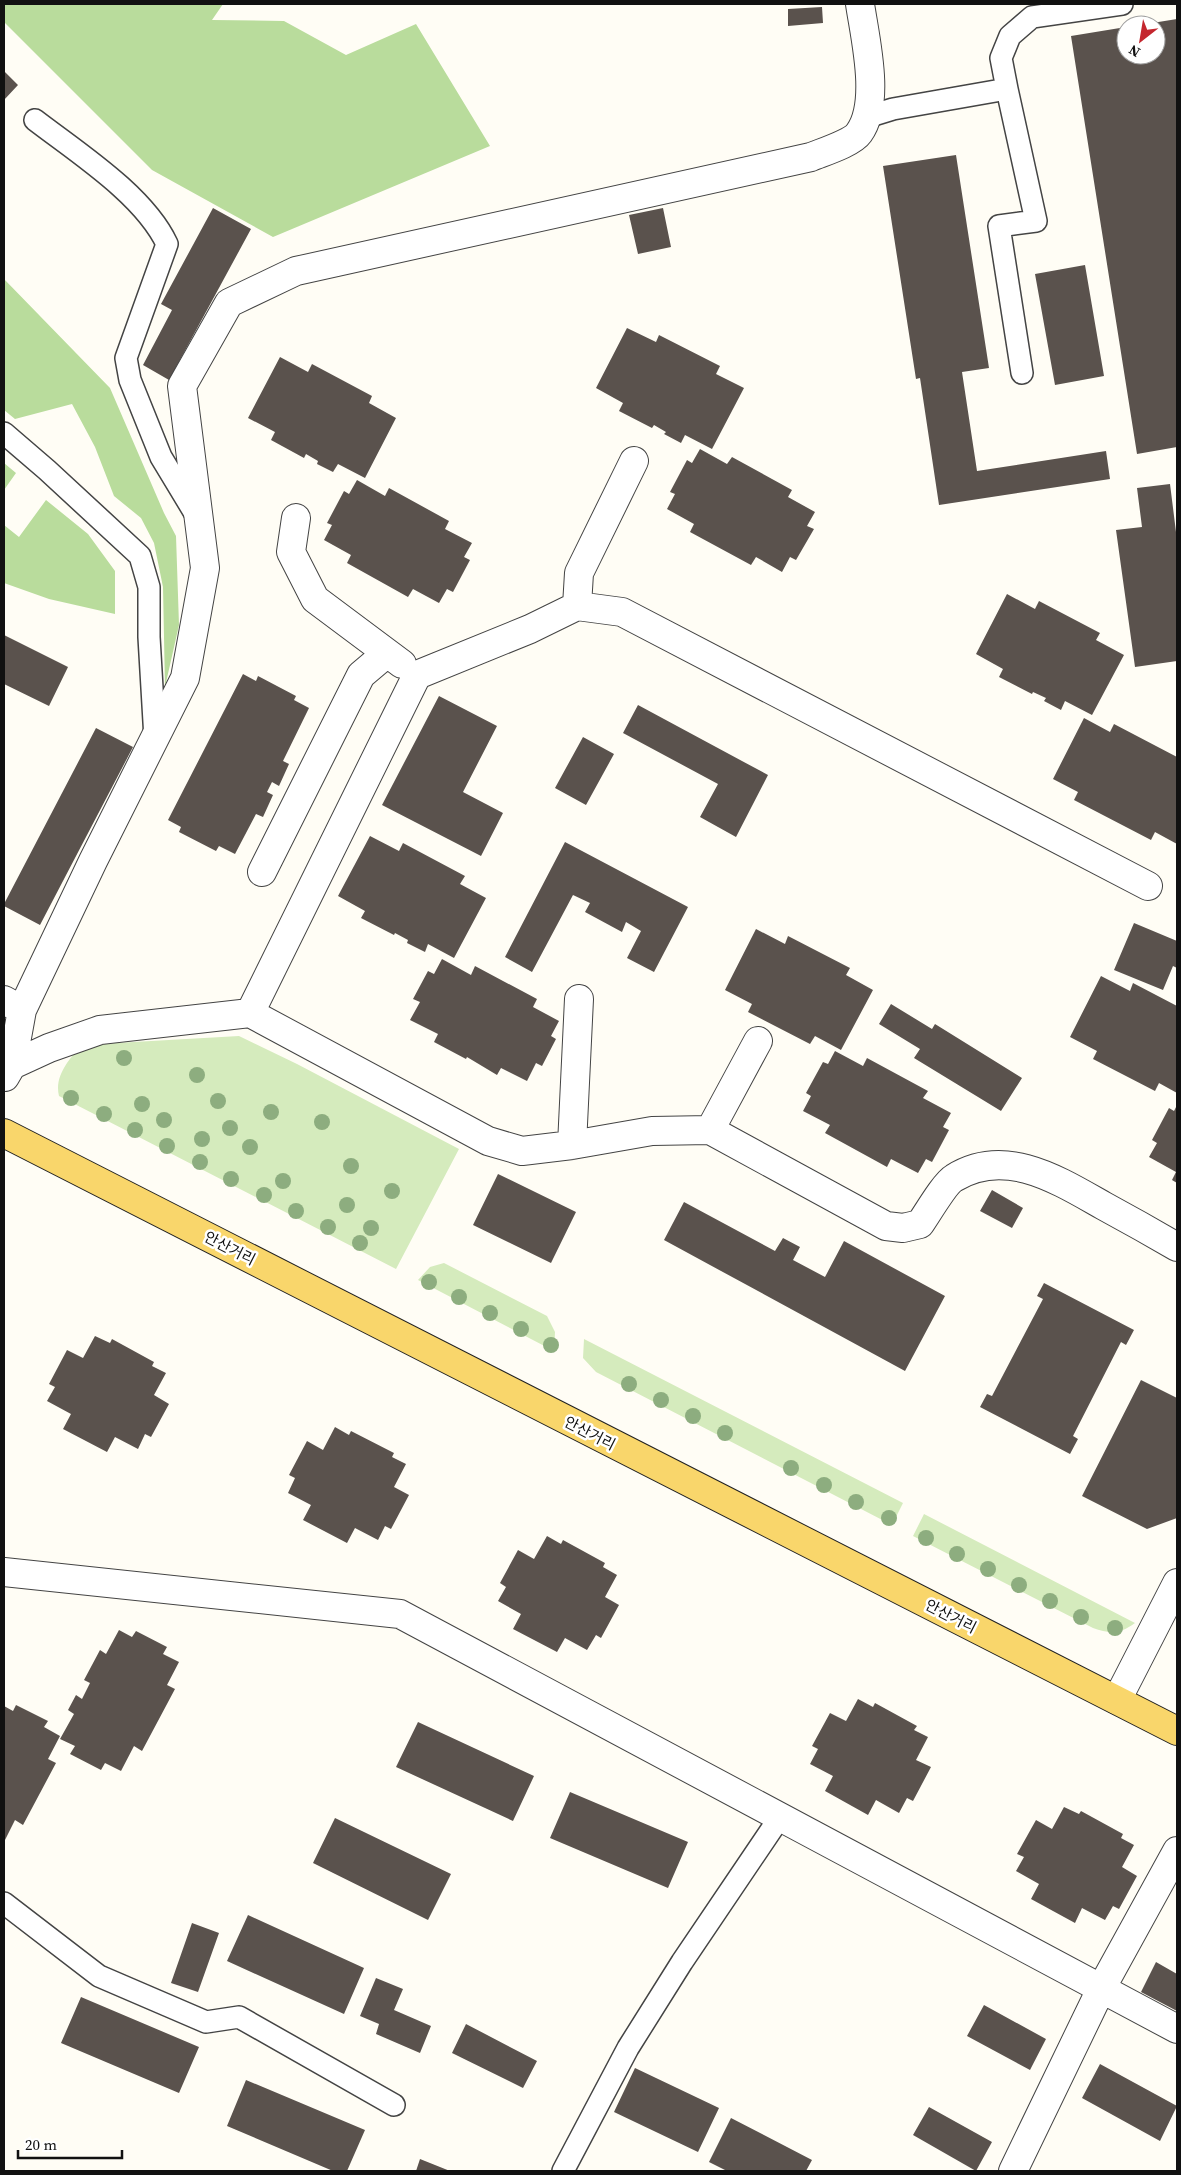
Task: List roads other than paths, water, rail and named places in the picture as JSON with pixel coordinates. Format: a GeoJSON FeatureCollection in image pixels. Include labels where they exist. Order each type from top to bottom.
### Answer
{"type":"FeatureCollection","features":[{"type":"Feature","properties":{"kind":"main road","name":"안산거리"},"geometry":{"type":"LineString","coordinates":[[4,1133],[1177,1731]]}},
{"type":"Feature","properties":{"kind":"street"},"geometry":{"type":"LineString","coordinates":[[8,1072],[13,1005],[93,861],[185,678],[205,568],[182,386],[229,303],[296,271],[811,157],[840,145],[859,134],[867,117],[871,81],[860,4]]}},
{"type":"Feature","properties":{"kind":"street"},"geometry":{"type":"LineString","coordinates":[[577,606],[579,573],[634,461]]}},
{"type":"Feature","properties":{"kind":"street"},"geometry":{"type":"LineString","coordinates":[[296,518],[291,552],[315,599],[417,675]]}},
{"type":"Feature","properties":{"kind":"street"},"geometry":{"type":"LineString","coordinates":[[250,1013],[417,675],[530,629],[577,606],[622,612],[1148,886]]}},
{"type":"Feature","properties":{"kind":"street"},"geometry":{"type":"LineString","coordinates":[[262,872],[362,675],[387,654]]}},
{"type":"Feature","properties":{"kind":"street"},"geometry":{"type":"LineString","coordinates":[[572,1145],[579,999]]}},
{"type":"Feature","properties":{"kind":"street"},"geometry":{"type":"LineString","coordinates":[[8,1072],[49,1048],[100,1030],[250,1013],[488,1140],[522,1151],[572,1145],[652,1131],[710,1130],[886,1226],[903,1228],[920,1224],[952,1179],[975,1168],[1000,1164],[1025,1168],[1053,1177],[1177,1247]]}},
{"type":"Feature","properties":{"kind":"street"},"geometry":{"type":"LineString","coordinates":[[710,1130],[758,1041]]}},
{"type":"Feature","properties":{"kind":"street"},"geometry":{"type":"LineString","coordinates":[[4,1572],[400,1614],[1177,2029]]}},
{"type":"Feature","properties":{"kind":"street"},"geometry":{"type":"LineString","coordinates":[[1117,1700],[1177,1583]]}},
{"type":"Feature","properties":{"kind":"street"},"geometry":{"type":"LineString","coordinates":[[1012,2171],[1101,1989],[1177,1851]]}},
{"type":"Feature","properties":{"kind":"lane"},"geometry":{"type":"LineString","coordinates":[[1022,373],[999,226],[1036,220],[1001,58],[1010,36],[1032,17],[1122,4]]}},
{"type":"Feature","properties":{"kind":"lane"},"geometry":{"type":"LineString","coordinates":[[867,117],[893,109],[1007,89]]}},
{"type":"Feature","properties":{"kind":"lane"},"geometry":{"type":"LineString","coordinates":[[35,120],[123,189],[159,227],[166,244],[126,358],[130,380],[161,457],[199,519]]}},
{"type":"Feature","properties":{"kind":"lane"},"geometry":{"type":"LineString","coordinates":[[4,433],[140,556],[149,587],[149,637],[155,739]]}},
{"type":"Feature","properties":{"kind":"lane"},"geometry":{"type":"LineString","coordinates":[[563,2171],[628,2048],[682,1962],[780,1817]]}},
{"type":"Feature","properties":{"kind":"lane"},"geometry":{"type":"LineString","coordinates":[[4,1903],[98,1976],[206,2022],[239,2017],[394,2105]]}}]}
